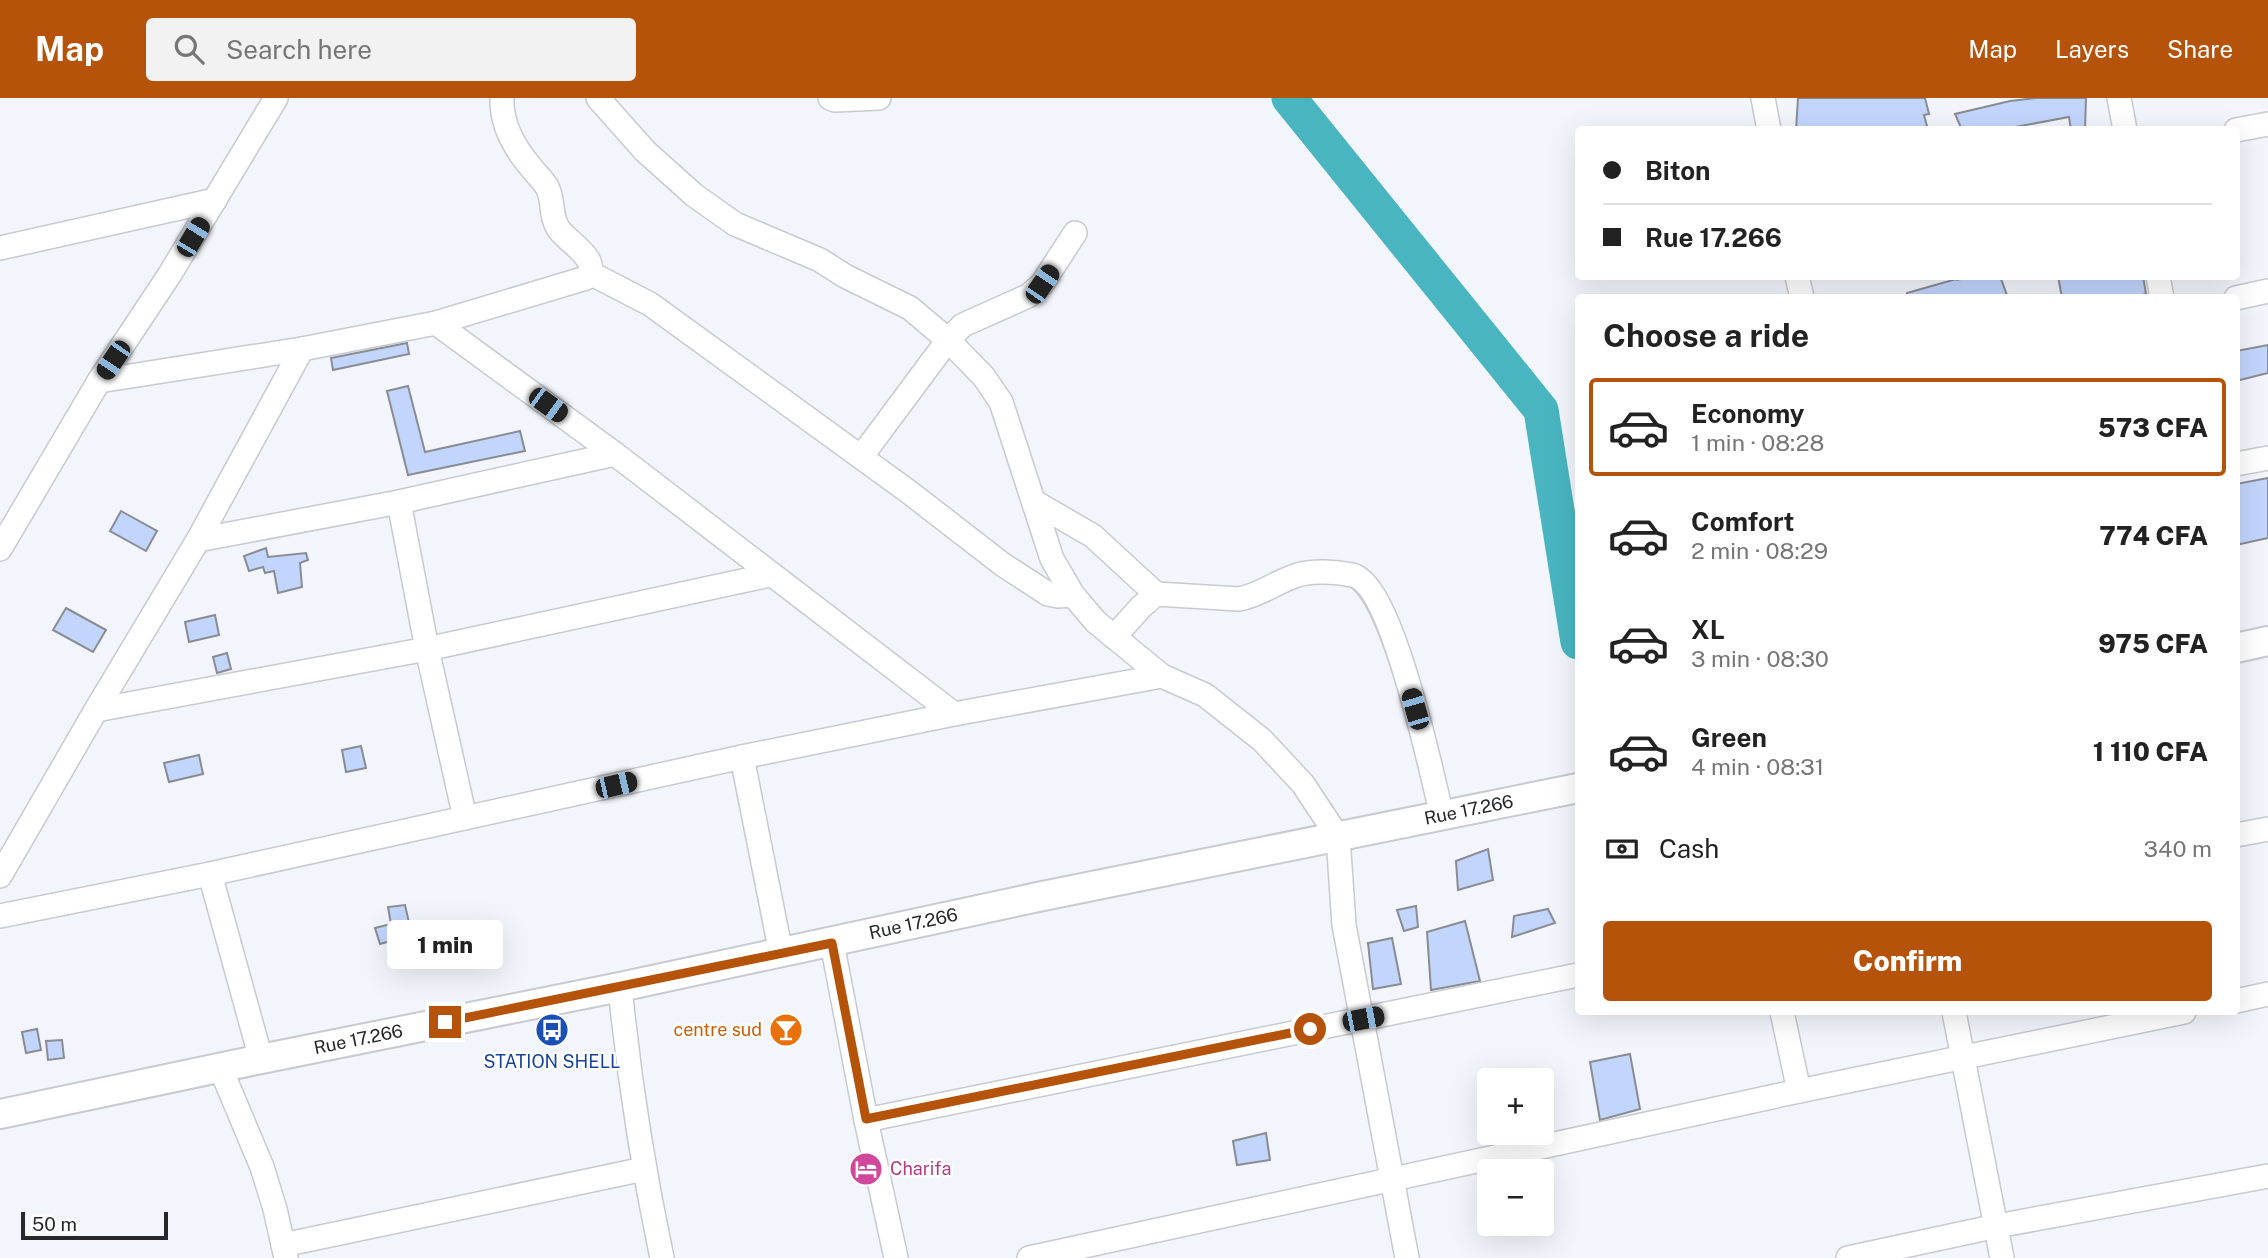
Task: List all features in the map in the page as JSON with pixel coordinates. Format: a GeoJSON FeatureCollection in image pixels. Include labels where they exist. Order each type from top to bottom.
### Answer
{"type":"FeatureCollection","features":[{"type":"Feature","properties":{"kind":"main road"},"geometry":{"type":"LineString","coordinates":[[2240,647],[2268,641]]}},
{"type":"Feature","properties":{"kind":"main road","name":"Rue 17.266"},"geometry":{"type":"LineString","coordinates":[[0,1114],[832,943],[1038,897],[1575,789]]}},
{"type":"Feature","properties":{"kind":"street"},"geometry":{"type":"LineString","coordinates":[[0,549],[99,382],[170,274],[276,98]]}},
{"type":"Feature","properties":{"kind":"street"},"geometry":{"type":"LineString","coordinates":[[99,382],[302,349],[436,323],[578,282],[590,274],[588,260],[556,226],[548,189],[507,132],[502,98]]}},
{"type":"Feature","properties":{"kind":"street"},"geometry":{"type":"LineString","coordinates":[[598,98],[645,151],[694,195],[735,224],[820,260],[845,276],[878,291],[909,309],[947,340],[984,377],[1000,402],[1052,559],[1073,595],[1096,622],[1114,637],[1162,676],[1205,695],[1262,740],[1297,777],[1338,837],[1344,925],[1407,1258]]}},
{"type":"Feature","properties":{"kind":"street"},"geometry":{"type":"LineString","coordinates":[[830,98],[879,98]]}},
{"type":"Feature","properties":{"kind":"street"},"geometry":{"type":"LineString","coordinates":[[1763,98],[1768,126]]}},
{"type":"Feature","properties":{"kind":"street"},"geometry":{"type":"LineString","coordinates":[[2119,98],[2124,126]]}},
{"type":"Feature","properties":{"kind":"street"},"geometry":{"type":"LineString","coordinates":[[2240,129],[2268,124]]}},
{"type":"Feature","properties":{"kind":"street"},"geometry":{"type":"LineString","coordinates":[[0,248],[215,200]]}},
{"type":"Feature","properties":{"kind":"street"},"geometry":{"type":"LineString","coordinates":[[861,457],[947,340],[963,325],[1028,296],[1042,284],[1074,233]]}},
{"type":"Feature","properties":{"kind":"street"},"geometry":{"type":"LineString","coordinates":[[590,274],[650,304],[861,457],[1002,564],[1048,594],[1073,595]]}},
{"type":"Feature","properties":{"kind":"street"},"geometry":{"type":"LineString","coordinates":[[2240,297],[2268,291]]}},
{"type":"Feature","properties":{"kind":"street"},"geometry":{"type":"LineString","coordinates":[[436,323],[615,454],[954,715]]}},
{"type":"Feature","properties":{"kind":"street"},"geometry":{"type":"LineString","coordinates":[[0,876],[198,540],[302,349]]}},
{"type":"Feature","properties":{"kind":"street"},"geometry":{"type":"LineString","coordinates":[[198,540],[399,502],[615,454]]}},
{"type":"Feature","properties":{"kind":"street"},"geometry":{"type":"LineString","coordinates":[[2240,463],[2268,458]]}},
{"type":"Feature","properties":{"kind":"street"},"geometry":{"type":"LineString","coordinates":[[1033,501],[1093,536],[1156,594],[1239,599],[1251,597],[1298,575],[1310,573],[1349,574],[1365,581],[1394,638],[1443,816]]}},
{"type":"Feature","properties":{"kind":"street"},"geometry":{"type":"LineString","coordinates":[[399,502],[427,649],[465,818]]}},
{"type":"Feature","properties":{"kind":"street"},"geometry":{"type":"LineString","coordinates":[[96,710],[427,649],[770,575]]}},
{"type":"Feature","properties":{"kind":"street"},"geometry":{"type":"LineString","coordinates":[[1114,637],[1156,594]]}},
{"type":"Feature","properties":{"kind":"street"},"geometry":{"type":"LineString","coordinates":[[0,916],[210,874],[741,757],[1162,676]]}},
{"type":"Feature","properties":{"kind":"street"},"geometry":{"type":"LineString","coordinates":[[741,757],[781,953]]}},
{"type":"Feature","properties":{"kind":"street"},"geometry":{"type":"LineString","coordinates":[[2240,834],[2268,829]]}},
{"type":"Feature","properties":{"kind":"street"},"geometry":{"type":"LineString","coordinates":[[210,874],[261,1059]]}},
{"type":"Feature","properties":{"kind":"street"},"geometry":{"type":"LineString","coordinates":[[832,943],[866,1119],[897,1258]]}},
{"type":"Feature","properties":{"kind":"street"},"geometry":{"type":"LineString","coordinates":[[866,1119],[1575,976]]}},
{"type":"Feature","properties":{"kind":"street"},"geometry":{"type":"LineString","coordinates":[[620,987],[628,1070],[643,1169],[662,1258]]}},
{"type":"Feature","properties":{"kind":"street"},"geometry":{"type":"LineString","coordinates":[[2240,1000],[2268,994]]}},
{"type":"Feature","properties":{"kind":"street"},"geometry":{"type":"LineString","coordinates":[[1783,1015],[1799,1091]]}},
{"type":"Feature","properties":{"kind":"street"},"geometry":{"type":"LineString","coordinates":[[1955,1015],[2003,1258]]}},
{"type":"Feature","properties":{"kind":"street"},"geometry":{"type":"LineString","coordinates":[[1029,1258],[1799,1091],[2170,1015]]}},
{"type":"Feature","properties":{"kind":"street"},"geometry":{"type":"LineString","coordinates":[[220,1067],[262,1167],[284,1252],[643,1169]]}},
{"type":"Feature","properties":{"kind":"street"},"geometry":{"type":"LineString","coordinates":[[1849,1258],[1997,1226],[2268,1176]]}},
{"type":"Feature","properties":{"kind":"building"},"geometry":{"type":"Polygon","coordinates":[[[1798,98],[1925,98],[1929,114],[1924,115],[1927,126],[1796,126],[1798,98]]]}},
{"type":"Feature","properties":{"kind":"building"},"geometry":{"type":"Polygon","coordinates":[[[2086,98],[2085,126],[2070,126],[2069,117],[2021,126],[1960,126],[1955,114],[2010,101],[2086,98]]]}},
{"type":"Feature","properties":{"kind":"building"},"geometry":{"type":"Polygon","coordinates":[[[1952,280],[2001,280],[2007,294],[1907,294],[1952,280]]]}},
{"type":"Feature","properties":{"kind":"building"},"geometry":{"type":"Polygon","coordinates":[[[2059,280],[2144,280],[2146,294],[2061,294],[2059,280]]]}},
{"type":"Feature","properties":{"kind":"building"},"geometry":{"type":"Polygon","coordinates":[[[407,343],[409,354],[333,370],[331,358],[407,343]]]}},
{"type":"Feature","properties":{"kind":"building"},"geometry":{"type":"Polygon","coordinates":[[[2268,345],[2268,373],[2240,380],[2240,350],[2268,345]]]}},
{"type":"Feature","properties":{"kind":"building"},"geometry":{"type":"Polygon","coordinates":[[[408,386],[425,452],[520,431],[525,451],[408,475],[387,391],[408,386]]]}},
{"type":"Feature","properties":{"kind":"building"},"geometry":{"type":"Polygon","coordinates":[[[2268,478],[2268,538],[2240,544],[2240,483],[2268,478]]]}},
{"type":"Feature","properties":{"kind":"building"},"geometry":{"type":"Polygon","coordinates":[[[121,511],[157,531],[146,551],[110,531],[121,511]]]}},
{"type":"Feature","properties":{"kind":"building"},"geometry":{"type":"Polygon","coordinates":[[[266,548],[268,557],[306,553],[308,560],[300,563],[302,587],[278,593],[274,571],[265,573],[263,567],[249,571],[244,556],[266,548]]]}},
{"type":"Feature","properties":{"kind":"building"},"geometry":{"type":"Polygon","coordinates":[[[66,608],[106,630],[93,652],[53,630],[66,608]]]}},
{"type":"Feature","properties":{"kind":"building"},"geometry":{"type":"Polygon","coordinates":[[[215,615],[219,635],[189,642],[185,622],[215,615]]]}},
{"type":"Feature","properties":{"kind":"building"},"geometry":{"type":"Polygon","coordinates":[[[227,653],[231,669],[217,673],[213,657],[227,653]]]}},
{"type":"Feature","properties":{"kind":"building"},"geometry":{"type":"Polygon","coordinates":[[[361,746],[366,768],[346,772],[342,750],[361,746]]]}},
{"type":"Feature","properties":{"kind":"building"},"geometry":{"type":"Polygon","coordinates":[[[199,755],[203,774],[169,782],[164,763],[199,755]]]}},
{"type":"Feature","properties":{"kind":"building"},"geometry":{"type":"Polygon","coordinates":[[[1488,849],[1493,880],[1458,890],[1456,861],[1488,849]]]}},
{"type":"Feature","properties":{"kind":"building"},"geometry":{"type":"Polygon","coordinates":[[[405,905],[413,940],[395,945],[394,940],[380,944],[375,928],[391,924],[388,907],[405,905]]]}},
{"type":"Feature","properties":{"kind":"building"},"geometry":{"type":"Polygon","coordinates":[[[1416,906],[1418,927],[1404,931],[1397,910],[1416,906]]]}},
{"type":"Feature","properties":{"kind":"building"},"geometry":{"type":"Polygon","coordinates":[[[1548,909],[1555,923],[1512,937],[1514,916],[1548,909]]]}},
{"type":"Feature","properties":{"kind":"building"},"geometry":{"type":"Polygon","coordinates":[[[1465,921],[1480,981],[1431,990],[1427,932],[1465,921]]]}},
{"type":"Feature","properties":{"kind":"building"},"geometry":{"type":"Polygon","coordinates":[[[1392,938],[1401,984],[1373,989],[1368,943],[1392,938]]]}},
{"type":"Feature","properties":{"kind":"building"},"geometry":{"type":"Polygon","coordinates":[[[37,1029],[41,1050],[26,1053],[22,1032],[37,1029]]]}},
{"type":"Feature","properties":{"kind":"building"},"geometry":{"type":"Polygon","coordinates":[[[62,1040],[64,1058],[48,1060],[46,1041],[62,1040]]]}},
{"type":"Feature","properties":{"kind":"building"},"geometry":{"type":"Polygon","coordinates":[[[1630,1054],[1640,1109],[1600,1120],[1590,1062],[1630,1054]]]}},
{"type":"Feature","properties":{"kind":"building"},"geometry":{"type":"Polygon","coordinates":[[[1266,1133],[1270,1160],[1237,1165],[1233,1141],[1266,1133]]]}},
{"type":"Feature","properties":{"kind":"waterway"},"geometry":{"type":"LineString","coordinates":[[1289,98],[1541,410],[1575,623]]}},
{"type":"Feature","properties":{"kind":"place","name":"STATION SHELL"},"geometry":{"type":"Point","coordinates":[552,1030]}},
{"type":"Feature","properties":{"kind":"place","name":"centre sud"},"geometry":{"type":"Point","coordinates":[786,1030]}},
{"type":"Feature","properties":{"kind":"place","name":"Charifa"},"geometry":{"type":"Point","coordinates":[866,1169]}},
{"type":"Feature","properties":{"kind":"route"},"geometry":{"type":"LineString","coordinates":[[445,1022],[832,943],[866,1119],[1310,1029]]}}]}
